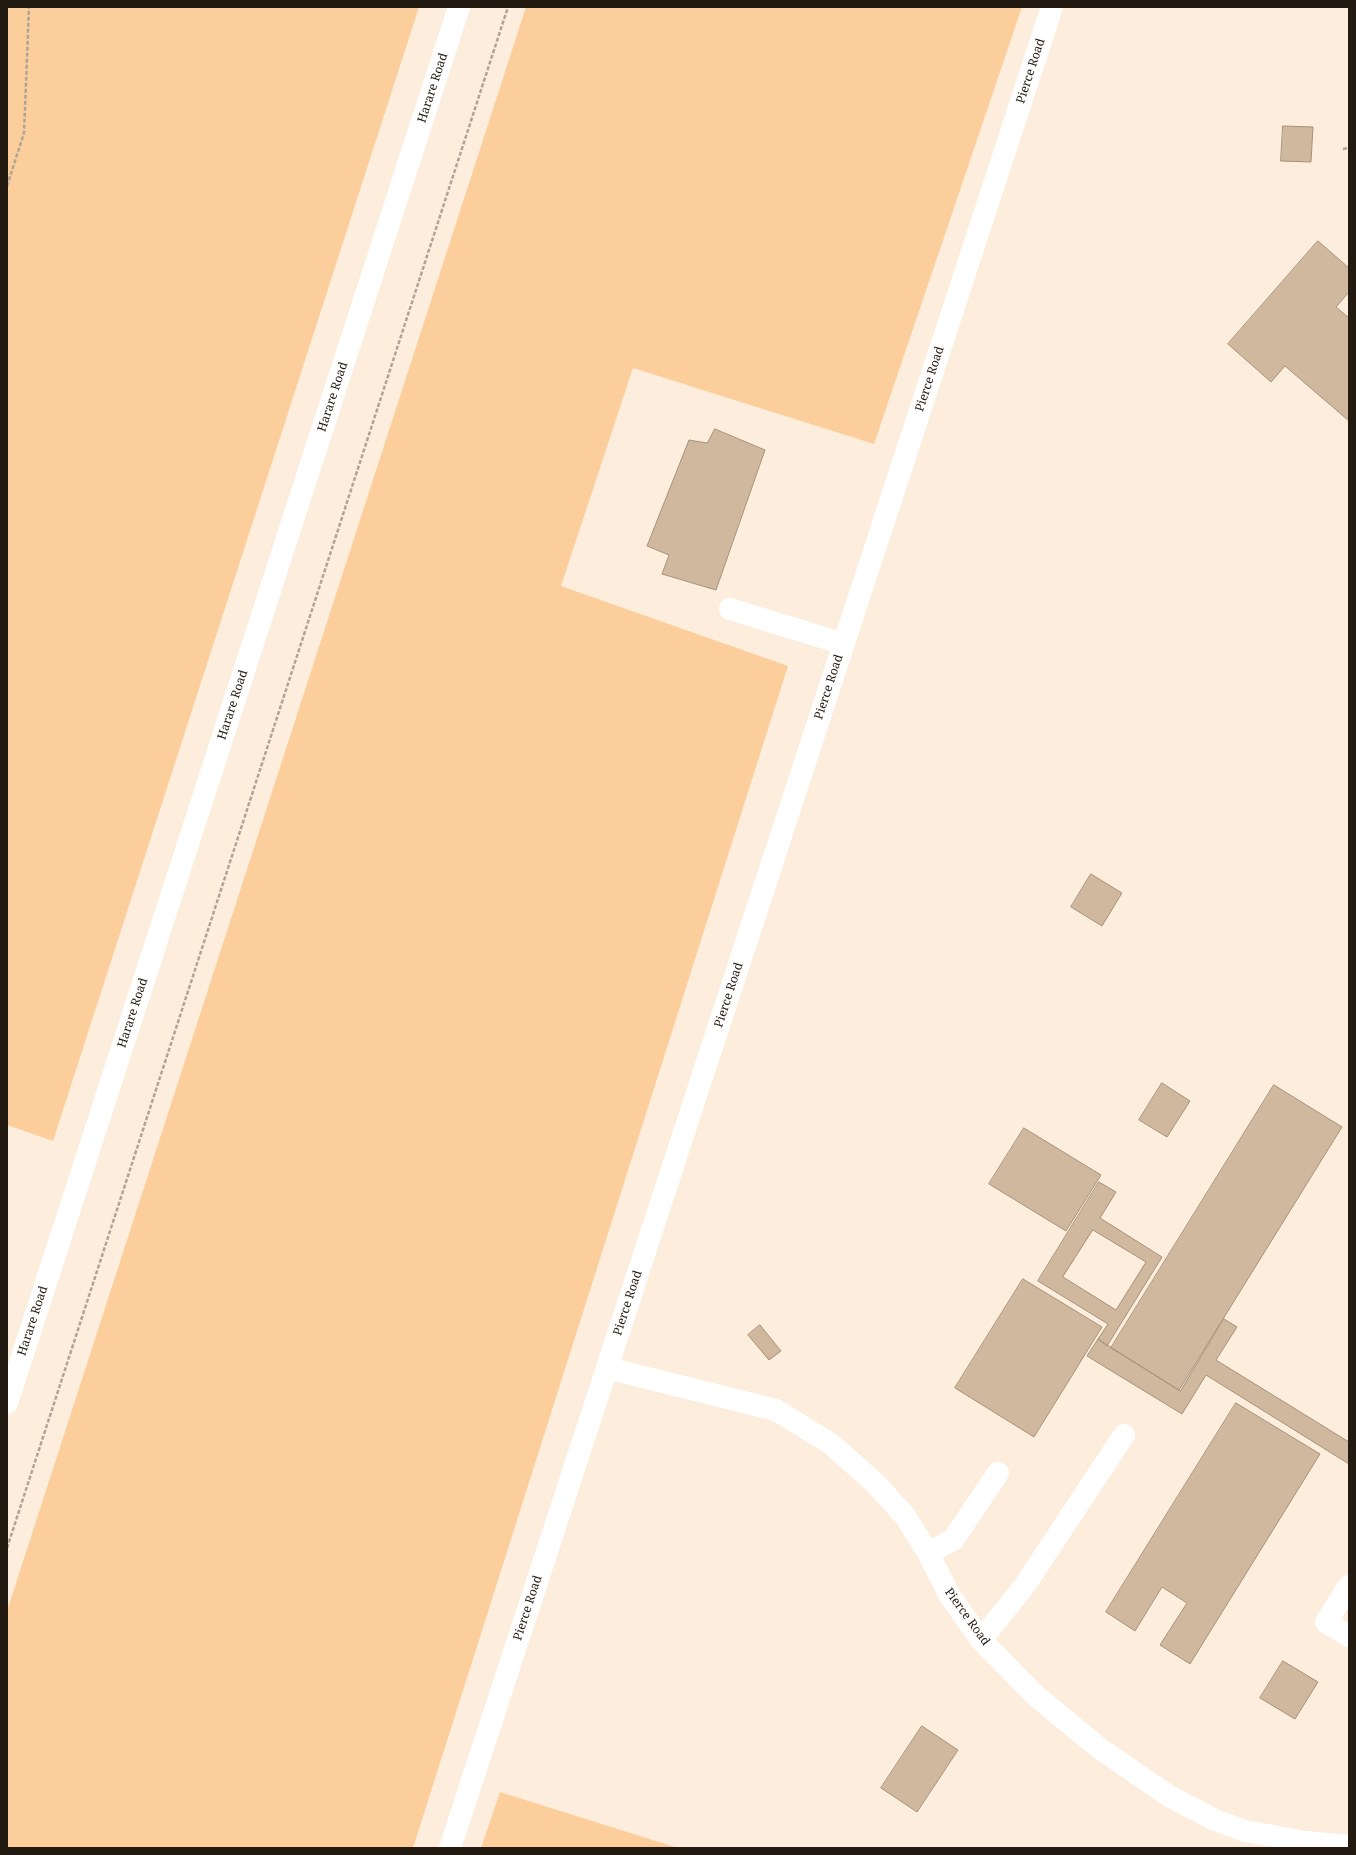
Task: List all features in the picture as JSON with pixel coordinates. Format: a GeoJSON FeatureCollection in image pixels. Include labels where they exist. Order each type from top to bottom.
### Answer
{"type":"FeatureCollection","features":[{"type":"Feature","properties":{"kind":"main road","name":"Pierce Road"},"geometry":{"type":"LineString","coordinates":[[450,1848],[1052,7]]}},
{"type":"Feature","properties":{"kind":"main road","name":"Harare Road"},"geometry":{"type":"LineString","coordinates":[[7,1403],[459,10]]}},
{"type":"Feature","properties":{"kind":"main road"},"geometry":{"type":"LineString","coordinates":[[730,608],[844,644]]}},
{"type":"Feature","properties":{"kind":"main road","name":"Pierce Road"},"geometry":{"type":"LineString","coordinates":[[607,1368],[776,1410],[831,1444],[875,1483],[905,1516],[928,1553],[950,1596],[981,1640],[1035,1695],[1093,1743],[1169,1796],[1215,1820],[1245,1831],[1306,1842],[1349,1842]]}},
{"type":"Feature","properties":{"kind":"main road"},"geometry":{"type":"LineString","coordinates":[[981,1640],[1025,1585],[1124,1435]]}},
{"type":"Feature","properties":{"kind":"main road"},"geometry":{"type":"LineString","coordinates":[[928,1553],[953,1540],[998,1473]]}},
{"type":"Feature","properties":{"kind":"main road"},"geometry":{"type":"LineString","coordinates":[[1349,1586],[1326,1622],[1349,1636]]}},
{"type":"Feature","properties":{"kind":"path"},"geometry":{"type":"LineString","coordinates":[[7,186],[24,133],[29,7]]}},
{"type":"Feature","properties":{"kind":"path"},"geometry":{"type":"LineString","coordinates":[[7,1548],[508,7]]}},
{"type":"Feature","properties":{"kind":"path"},"geometry":{"type":"LineString","coordinates":[[1343,149],[1349,148]]}},
{"type":"Feature","properties":{"kind":"shaded area"},"geometry":{"type":"Polygon","coordinates":[[[7,7],[419,7],[53,1141],[7,1125],[7,7]]]}},
{"type":"Feature","properties":{"kind":"shaded area"},"geometry":{"type":"Polygon","coordinates":[[[526,7],[1022,7],[874,444],[633,368],[561,586],[788,666],[413,1848],[7,1848],[7,1611],[526,7]]]}},
{"type":"Feature","properties":{"kind":"shaded area"},"geometry":{"type":"Polygon","coordinates":[[[500,1792],[678,1848],[481,1848],[500,1792]]]}},
{"type":"Feature","properties":{"kind":"building"},"geometry":{"type":"Polygon","coordinates":[[[1283,126],[1313,127],[1311,162],[1281,161],[1283,126]]]}},
{"type":"Feature","properties":{"kind":"building"},"geometry":{"type":"Polygon","coordinates":[[[1318,241],[1349,268],[1349,292],[1336,307],[1349,318],[1349,421],[1285,366],[1271,382],[1228,344],[1318,241]]]}},
{"type":"Feature","properties":{"kind":"building"},"geometry":{"type":"Polygon","coordinates":[[[715,429],[765,450],[716,590],[662,574],[669,555],[647,546],[689,440],[707,443],[715,429]]]}},
{"type":"Feature","properties":{"kind":"building"},"geometry":{"type":"Polygon","coordinates":[[[1091,874],[1122,893],[1102,926],[1071,907],[1091,874]]]}},
{"type":"Feature","properties":{"kind":"building"},"geometry":{"type":"Polygon","coordinates":[[[1162,1083],[1190,1101],[1167,1137],[1139,1120],[1162,1083]]]}},
{"type":"Feature","properties":{"kind":"building"},"geometry":{"type":"Polygon","coordinates":[[[1274,1085],[1342,1127],[1179,1390],[1111,1348],[1274,1085]]]}},
{"type":"Feature","properties":{"kind":"building"},"geometry":{"type":"Polygon","coordinates":[[[1024,1128],[1101,1175],[1066,1231],[989,1184],[1024,1128]]]}},
{"type":"Feature","properties":{"kind":"building"},"geometry":{"type":"Polygon","coordinates":[[[1099,1182],[1116,1192],[1100,1218],[1162,1257],[1107,1346],[1098,1339],[1108,1324],[1038,1281],[1099,1182]],[[1093,1230],[1063,1277],[1116,1310],[1146,1262],[1093,1230]]]}},
{"type":"Feature","properties":{"kind":"building"},"geometry":{"type":"Polygon","coordinates":[[[1023,1279],[1102,1327],[1034,1437],[955,1388],[1023,1279]]]}},
{"type":"Feature","properties":{"kind":"building"},"geometry":{"type":"Polygon","coordinates":[[[1224,1319],[1237,1327],[1216,1360],[1349,1442],[1349,1464],[1206,1375],[1182,1414],[1087,1356],[1098,1339],[1180,1391],[1224,1319]]]}},
{"type":"Feature","properties":{"kind":"building"},"geometry":{"type":"Polygon","coordinates":[[[760,1325],[781,1351],[769,1360],[748,1335],[760,1325]]]}},
{"type":"Feature","properties":{"kind":"building"},"geometry":{"type":"Polygon","coordinates":[[[1236,1403],[1320,1454],[1190,1664],[1160,1645],[1187,1603],[1162,1587],[1135,1631],[1106,1612],[1236,1403]]]}},
{"type":"Feature","properties":{"kind":"building"},"geometry":{"type":"Polygon","coordinates":[[[1283,1661],[1318,1682],[1295,1719],[1260,1698],[1283,1661]]]}},
{"type":"Feature","properties":{"kind":"building"},"geometry":{"type":"Polygon","coordinates":[[[922,1726],[958,1750],[917,1812],[881,1788],[922,1726]]]}}]}
